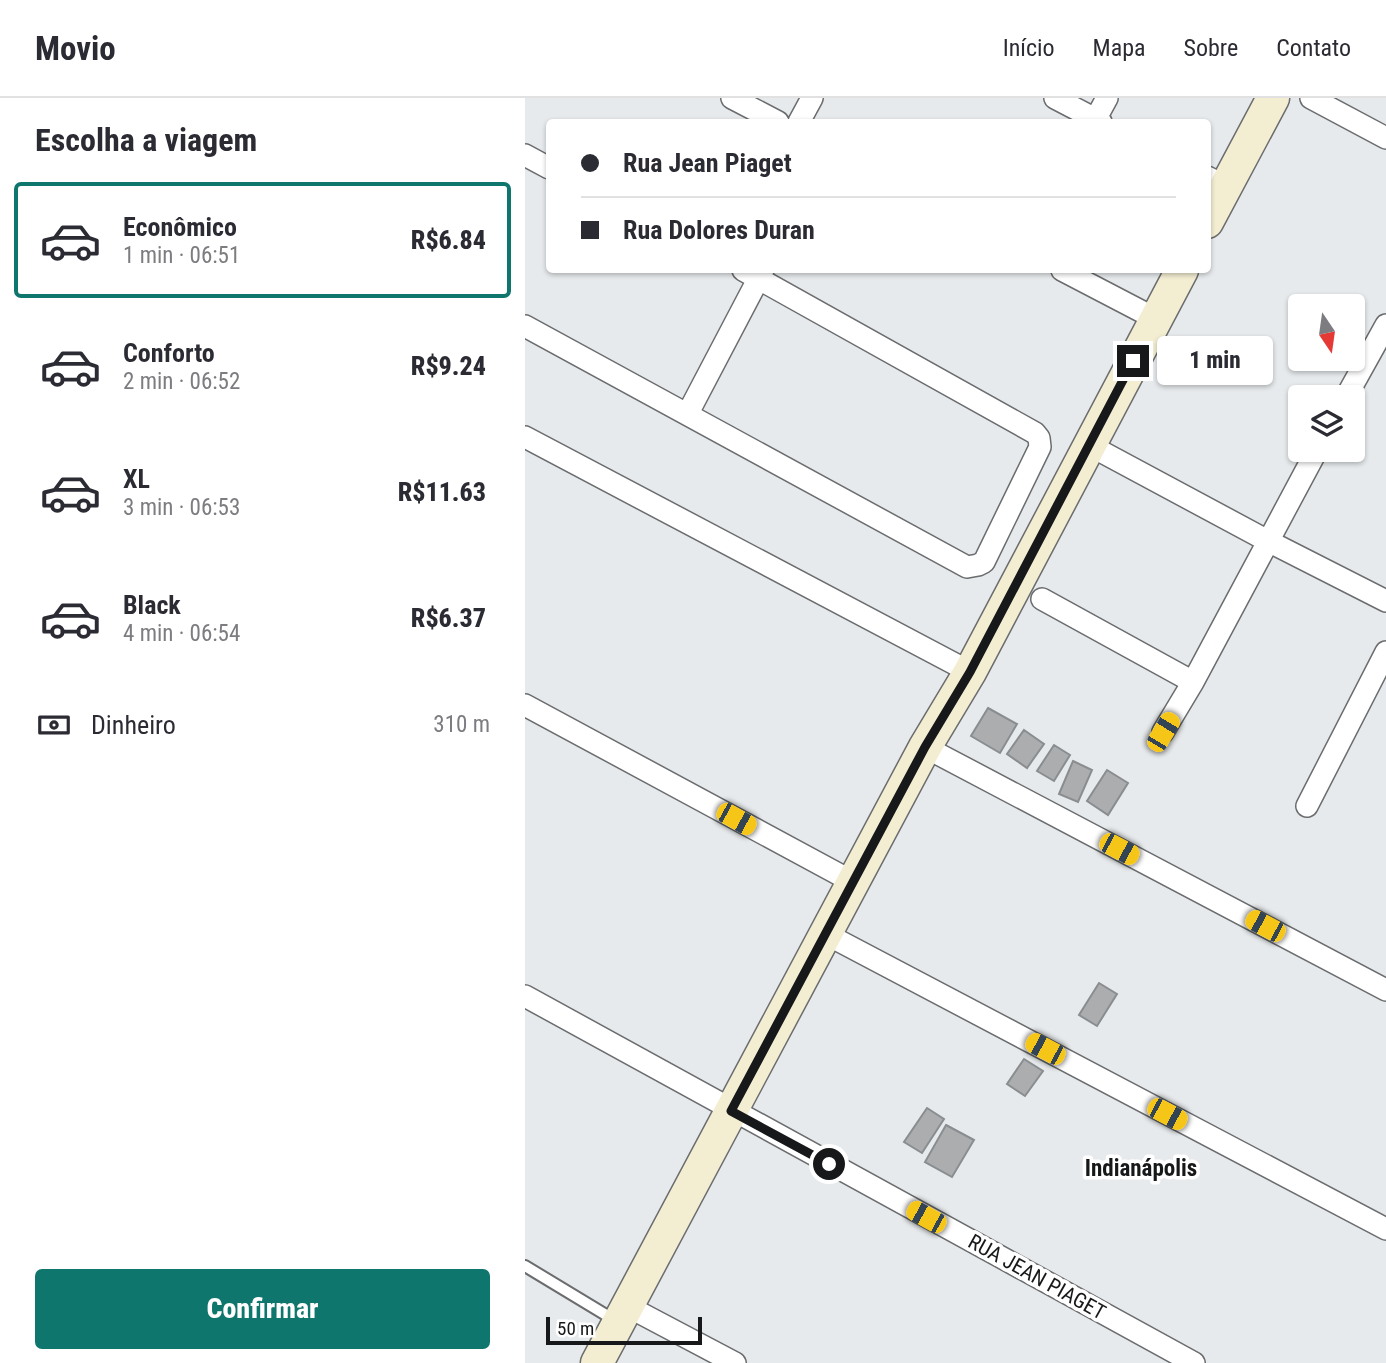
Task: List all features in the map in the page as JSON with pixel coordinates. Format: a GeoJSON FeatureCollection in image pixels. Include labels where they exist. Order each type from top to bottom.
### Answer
{"type":"FeatureCollection","features":[{"type":"Feature","properties":{"kind":"street"},"geometry":{"type":"LineString","coordinates":[[732,98],[772,119]]}},
{"type":"Feature","properties":{"kind":"street"},"geometry":{"type":"LineString","coordinates":[[801,119],[812,98]]}},
{"type":"Feature","properties":{"kind":"street"},"geometry":{"type":"LineString","coordinates":[[1055,98],[1094,119]]}},
{"type":"Feature","properties":{"kind":"street"},"geometry":{"type":"LineString","coordinates":[[1099,119],[1107,98]]}},
{"type":"Feature","properties":{"kind":"street"},"geometry":{"type":"LineString","coordinates":[[1211,206],[1217,182],[1273,98]]}},
{"type":"Feature","properties":{"kind":"street"},"geometry":{"type":"LineString","coordinates":[[1311,98],[1386,138]]}},
{"type":"Feature","properties":{"kind":"street"},"geometry":{"type":"LineString","coordinates":[[525,155],[546,166]]}},
{"type":"Feature","properties":{"kind":"street"},"geometry":{"type":"LineString","coordinates":[[688,413],[755,273]]}},
{"type":"Feature","properties":{"kind":"street"},"geometry":{"type":"LineString","coordinates":[[525,326],[967,567],[984,562],[1040,447],[1035,433],[757,273]]}},
{"type":"Feature","properties":{"kind":"street"},"geometry":{"type":"LineString","coordinates":[[1068,273],[1156,319]]}},
{"type":"Feature","properties":{"kind":"street"},"geometry":{"type":"LineString","coordinates":[[597,1363],[925,747],[970,672],[1180,273]]}},
{"type":"Feature","properties":{"kind":"street"},"geometry":{"type":"LineString","coordinates":[[1353,385],[1386,325]]}},
{"type":"Feature","properties":{"kind":"street"},"geometry":{"type":"LineString","coordinates":[[525,437],[970,672]]}},
{"type":"Feature","properties":{"kind":"street"},"geometry":{"type":"LineString","coordinates":[[1089,445],[1386,601]]}},
{"type":"Feature","properties":{"kind":"street"},"geometry":{"type":"LineString","coordinates":[[1163,732],[1193,682],[1266,540],[1310,462]]}},
{"type":"Feature","properties":{"kind":"street"},"geometry":{"type":"LineString","coordinates":[[1042,599],[1193,682]]}},
{"type":"Feature","properties":{"kind":"street"},"geometry":{"type":"LineString","coordinates":[[1307,807],[1386,652]]}},
{"type":"Feature","properties":{"kind":"street"},"geometry":{"type":"LineString","coordinates":[[525,705],[853,882]]}},
{"type":"Feature","properties":{"kind":"street"},"geometry":{"type":"LineString","coordinates":[[925,747],[1386,990]]}},
{"type":"Feature","properties":{"kind":"street"},"geometry":{"type":"LineString","coordinates":[[826,934],[1386,1229]]}},
{"type":"Feature","properties":{"kind":"street","name":"RUA JEAN PIAGET"},"geometry":{"type":"LineString","coordinates":[[525,996],[1194,1363]]}},
{"type":"Feature","properties":{"kind":"street"},"geometry":{"type":"LineString","coordinates":[[622,1314],[735,1363]]}},
{"type":"Feature","properties":{"kind":"lane"},"geometry":{"type":"LineString","coordinates":[[525,1266],[622,1314]]}},
{"type":"Feature","properties":{"kind":"building"},"geometry":{"type":"Polygon","coordinates":[[[988,708],[1017,724],[1000,753],[971,736],[988,708]]]}},
{"type":"Feature","properties":{"kind":"building"},"geometry":{"type":"Polygon","coordinates":[[[1024,730],[1044,744],[1027,768],[1007,754],[1024,730]]]}},
{"type":"Feature","properties":{"kind":"building"},"geometry":{"type":"Polygon","coordinates":[[[1054,745],[1070,755],[1054,781],[1037,771],[1054,745]]]}},
{"type":"Feature","properties":{"kind":"building"},"geometry":{"type":"Polygon","coordinates":[[[1073,761],[1092,770],[1078,802],[1059,794],[1073,761]]]}},
{"type":"Feature","properties":{"kind":"building"},"geometry":{"type":"Polygon","coordinates":[[[1107,770],[1128,783],[1108,815],[1087,801],[1107,770]]]}},
{"type":"Feature","properties":{"kind":"building"},"geometry":{"type":"Polygon","coordinates":[[[1099,983],[1117,994],[1097,1026],[1079,1015],[1099,983]]]}},
{"type":"Feature","properties":{"kind":"building"},"geometry":{"type":"Polygon","coordinates":[[[1024,1059],[1043,1071],[1025,1096],[1007,1084],[1024,1059]]]}},
{"type":"Feature","properties":{"kind":"building"},"geometry":{"type":"Polygon","coordinates":[[[927,1108],[944,1119],[922,1153],[904,1142],[927,1108]]]}},
{"type":"Feature","properties":{"kind":"building"},"geometry":{"type":"Polygon","coordinates":[[[946,1125],[974,1140],[952,1177],[925,1162],[946,1125]]]}},
{"type":"Feature","properties":{"kind":"district","name":"Indianápolis"},"geometry":{"type":"Point","coordinates":[1141,1168]}},
{"type":"Feature","properties":{"kind":"route"},"geometry":{"type":"LineString","coordinates":[[829,1164],[731,1111],[925,747],[970,672],[1133,361]]}}]}
